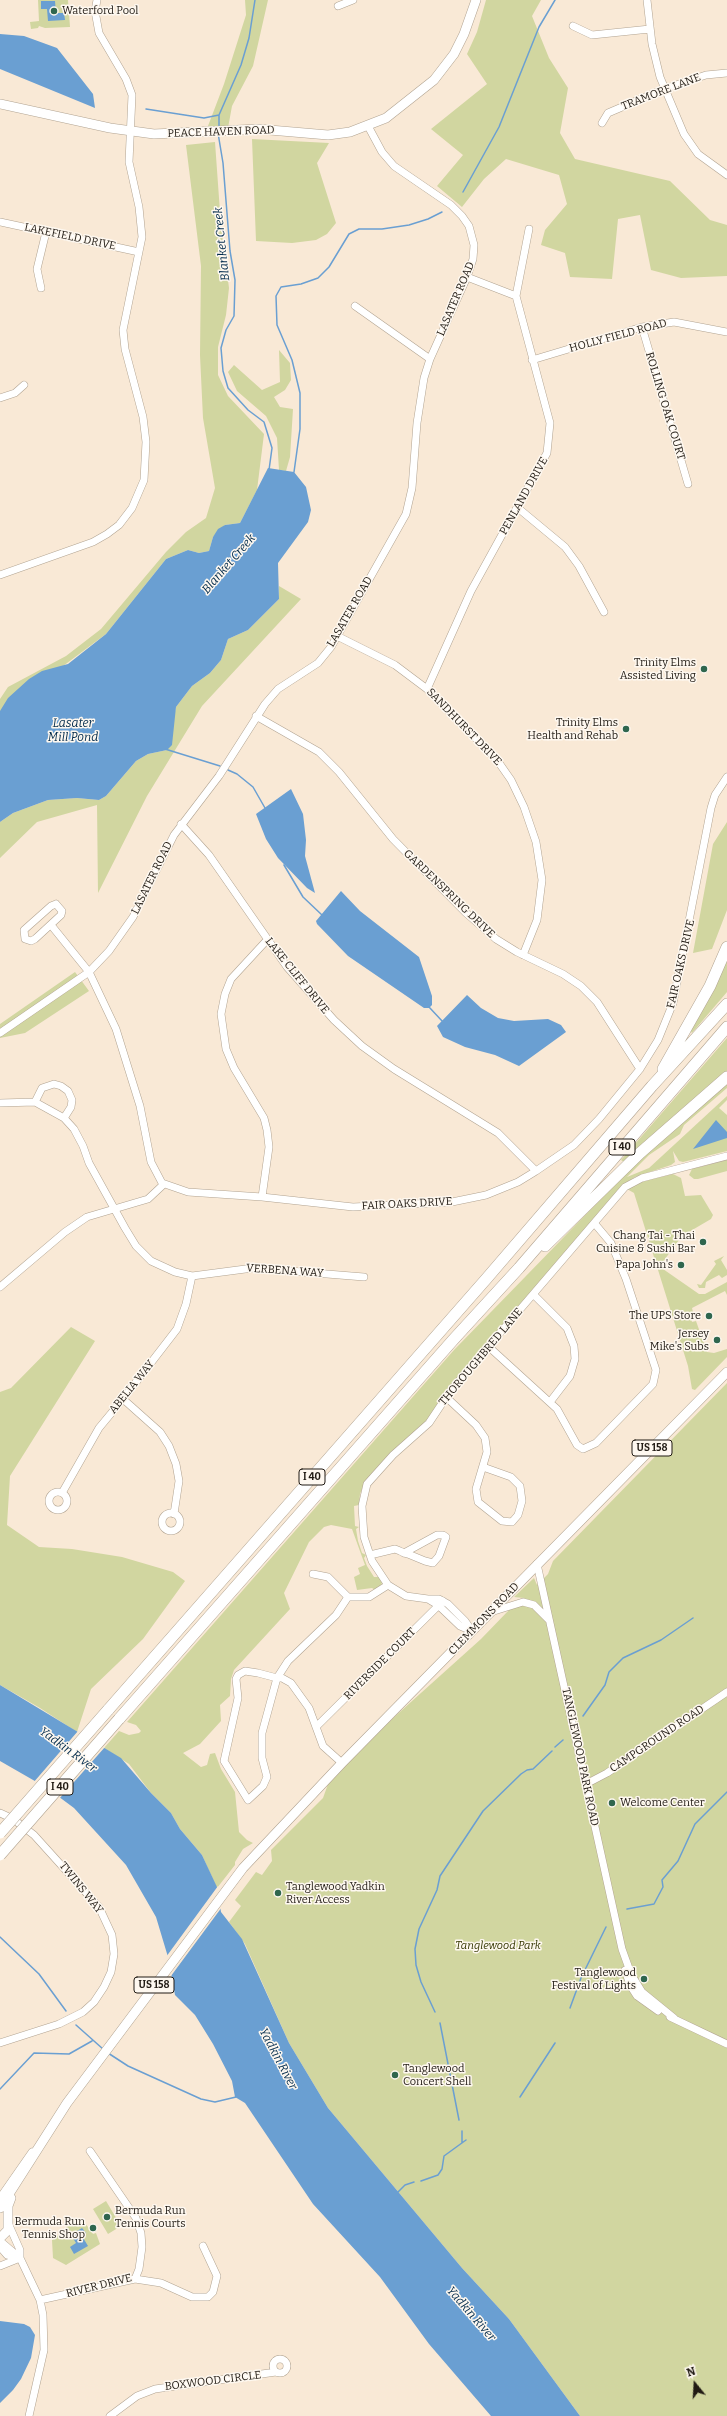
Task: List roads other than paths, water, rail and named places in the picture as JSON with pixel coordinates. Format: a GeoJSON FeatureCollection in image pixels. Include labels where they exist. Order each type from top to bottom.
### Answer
{"type":"FeatureCollection","features":[{"type":"Feature","properties":{"kind":"highway"},"geometry":{"type":"LineString","coordinates":[[652,1086],[706,992],[727,947]]}},
{"type":"Feature","properties":{"kind":"highway","name":"I 40"},"geometry":{"type":"LineString","coordinates":[[0,1833],[482,1284],[652,1086],[727,1004]]}},
{"type":"Feature","properties":{"kind":"highway","name":"I 40"},"geometry":{"type":"LineString","coordinates":[[0,1855],[453,1340],[519,1268],[727,1027]]}},
{"type":"Feature","properties":{"kind":"highway"},"geometry":{"type":"LineString","coordinates":[[519,1268],[532,1260],[640,1153],[727,1078]]}},
{"type":"Feature","properties":{"kind":"main road","name":"PEACE HAVEN ROAD"},"geometry":{"type":"LineString","coordinates":[[0,104],[131,131],[154,134],[267,129],[328,134],[368,126],[386,118],[434,80],[454,54],[464,34],[476,0]]}},
{"type":"Feature","properties":{"kind":"main road","name":"CLEMMONS ROAD"},"geometry":{"type":"LineString","coordinates":[[54,2123],[67,2103],[243,1868],[342,1763],[727,1372]]}},
{"type":"Feature","properties":{"kind":"main road","name":"US 158"},"geometry":{"type":"LineString","coordinates":[[0,2208],[17,2184],[54,2123]]}},
{"type":"Feature","properties":{"kind":"main road","name":"US 158"},"geometry":{"type":"LineString","coordinates":[[5,2220],[8,2206],[17,2184]]}},
{"type":"Feature","properties":{"kind":"main road"},"geometry":{"type":"LineString","coordinates":[[0,2238],[6,2232],[5,2220]]}},
{"type":"Feature","properties":{"kind":"street"},"geometry":{"type":"LineString","coordinates":[[0,575],[93,542],[119,525],[140,493],[147,462],[143,417],[126,349],[123,330],[142,237],[142,222],[129,162],[131,90],[99,33],[95,11],[97,0]]}},
{"type":"Feature","properties":{"kind":"street"},"geometry":{"type":"LineString","coordinates":[[338,6],[353,0]]}},
{"type":"Feature","properties":{"kind":"street"},"geometry":{"type":"LineString","coordinates":[[647,0],[650,29],[664,89],[684,134],[698,154],[727,176]]}},
{"type":"Feature","properties":{"kind":"street"},"geometry":{"type":"LineString","coordinates":[[573,26],[592,35],[650,29]]}},
{"type":"Feature","properties":{"kind":"street","name":"TRAMORE LANE"},"geometry":{"type":"LineString","coordinates":[[602,124],[608,113],[664,89],[706,75],[727,73]]}},
{"type":"Feature","properties":{"kind":"street","name":"LASATER ROAD"},"geometry":{"type":"LineString","coordinates":[[0,1033],[89,972],[109,951],[133,917],[162,855],[180,824],[219,776],[256,716],[278,689],[318,663],[337,636],[406,514],[412,488],[420,398],[430,359],[466,277],[474,251],[472,233],[466,220],[451,204],[394,166],[382,152],[368,126]]}},
{"type":"Feature","properties":{"kind":"street","name":"LAKEFIELD DRIVE"},"geometry":{"type":"LineString","coordinates":[[0,222],[139,252]]}},
{"type":"Feature","properties":{"kind":"street"},"geometry":{"type":"LineString","coordinates":[[466,277],[516,296],[529,229]]}},
{"type":"Feature","properties":{"kind":"street"},"geometry":{"type":"LineString","coordinates":[[41,288],[38,269],[46,232]]}},
{"type":"Feature","properties":{"kind":"street","name":"PENLAND DRIVE"},"geometry":{"type":"LineString","coordinates":[[427,689],[471,591],[547,453],[550,423],[516,296]]}},
{"type":"Feature","properties":{"kind":"street"},"geometry":{"type":"LineString","coordinates":[[356,306],[430,359]]}},
{"type":"Feature","properties":{"kind":"street","name":"HOLLY FIELD ROAD"},"geometry":{"type":"LineString","coordinates":[[532,360],[642,328],[674,322],[727,332]]}},
{"type":"Feature","properties":{"kind":"street","name":"ROLLING OAK COURT"},"geometry":{"type":"LineString","coordinates":[[642,328],[688,484]]}},
{"type":"Feature","properties":{"kind":"street"},"geometry":{"type":"LineString","coordinates":[[0,398],[16,393],[24,385]]}},
{"type":"Feature","properties":{"kind":"street"},"geometry":{"type":"LineString","coordinates":[[518,508],[566,547],[579,566],[604,612]]}},
{"type":"Feature","properties":{"kind":"street","name":"SANDHURST DRIVE"},"geometry":{"type":"LineString","coordinates":[[337,636],[395,665],[427,689],[497,760],[511,780],[524,807],[536,842],[542,880],[537,920],[523,955]]}},
{"type":"Feature","properties":{"kind":"street","name":"GARDENSPRING DRIVE"},"geometry":{"type":"LineString","coordinates":[[256,716],[316,749],[339,772],[393,839],[465,912],[496,939],[523,955],[563,974],[581,986],[597,1002],[640,1069]]}},
{"type":"Feature","properties":{"kind":"street","name":"FAIR OAKS DRIVE"},"geometry":{"type":"LineString","coordinates":[[164,1184],[188,1192],[262,1197],[353,1207],[452,1202],[486,1195],[518,1182],[574,1145],[599,1119],[640,1069],[658,1040],[673,1003],[711,808],[715,795],[727,776]]}},
{"type":"Feature","properties":{"kind":"street","name":"LAKE CLIFF DRIVE"},"geometry":{"type":"LineString","coordinates":[[180,824],[209,855],[267,940],[309,994],[362,1046],[394,1069],[498,1133],[536,1171]]}},
{"type":"Feature","properties":{"kind":"street"},"geometry":{"type":"LineString","coordinates":[[56,904],[62,912],[51,925],[31,941],[23,936],[24,930],[51,906],[56,904]]}},
{"type":"Feature","properties":{"kind":"street"},"geometry":{"type":"LineString","coordinates":[[0,1287],[65,1232],[87,1217],[148,1199],[164,1184],[151,1162],[140,1106],[116,1029],[89,972],[51,925]]}},
{"type":"Feature","properties":{"kind":"street"},"geometry":{"type":"LineString","coordinates":[[262,1197],[269,1147],[267,1130],[261,1113],[234,1068],[226,1050],[222,1014],[225,994],[231,979],[267,940]]}},
{"type":"Feature","properties":{"kind":"street"},"geometry":{"type":"LineString","coordinates":[[0,1103],[36,1102],[64,1118],[71,1107],[72,1100],[68,1091],[61,1086],[54,1084],[42,1088],[36,1102]]}},
{"type":"Feature","properties":{"kind":"street","name":"VERBENA WAY"},"geometry":{"type":"LineString","coordinates":[[64,1118],[74,1129],[84,1146],[88,1164],[116,1209],[136,1246],[151,1261],[175,1272],[192,1276],[253,1268],[364,1276]]}},
{"type":"Feature","properties":{"kind":"street","name":"THOROUGHBRED LANE"},"geometry":{"type":"LineString","coordinates":[[441,1603],[428,1599],[406,1596],[388,1585],[370,1555],[363,1526],[362,1506],[365,1489],[393,1455],[429,1423],[446,1397],[625,1187],[632,1181],[727,1156]]}},
{"type":"Feature","properties":{"kind":"street"},"geometry":{"type":"LineString","coordinates":[[489,1347],[550,1402],[563,1416],[577,1445],[587,1449],[596,1443],[655,1380],[656,1370],[626,1279],[611,1243],[595,1224]]}},
{"type":"Feature","properties":{"kind":"street","name":"ABELIA WAY"},"geometry":{"type":"LineString","coordinates":[[62,1493],[99,1428],[177,1329],[186,1304],[192,1276]]}},
{"type":"Feature","properties":{"kind":"street"},"geometry":{"type":"LineString","coordinates":[[534,1295],[567,1328],[575,1351],[570,1376],[550,1402]]}},
{"type":"Feature","properties":{"kind":"street"},"geometry":{"type":"LineString","coordinates":[[446,1397],[476,1425],[485,1437],[487,1448],[476,1489],[478,1502],[502,1521],[512,1522],[517,1518],[522,1501],[520,1486],[511,1477],[483,1467]]}},
{"type":"Feature","properties":{"kind":"street"},"geometry":{"type":"LineString","coordinates":[[123,1399],[160,1432],[169,1446],[176,1464],[179,1481],[174,1514]]}},
{"type":"Feature","properties":{"kind":"street"},"geometry":{"type":"LineString","coordinates":[[370,1555],[392,1548],[404,1553],[433,1563],[439,1556],[446,1537],[443,1535],[437,1536],[404,1553]]}},
{"type":"Feature","properties":{"kind":"street","name":"TANGLEWOOD PARK ROAD"},"geometry":{"type":"LineString","coordinates":[[537,1564],[628,1981],[637,1996],[649,2006],[727,2044]]}},
{"type":"Feature","properties":{"kind":"street"},"geometry":{"type":"LineString","coordinates":[[313,1574],[328,1577],[348,1597],[369,1597],[388,1585]]}},
{"type":"Feature","properties":{"kind":"street"},"geometry":{"type":"LineString","coordinates":[[342,1763],[323,1746],[309,1708],[291,1683],[278,1678],[245,1671],[238,1675],[236,1679],[238,1698],[224,1761],[248,1800],[267,1779],[262,1758],[262,1733],[278,1678],[288,1661],[336,1615],[348,1597]]}},
{"type":"Feature","properties":{"kind":"street"},"geometry":{"type":"LineString","coordinates":[[491,1612],[515,1602],[528,1603],[540,1609],[551,1625]]}},
{"type":"Feature","properties":{"kind":"street"},"geometry":{"type":"LineString","coordinates":[[441,1603],[460,1626],[472,1631]]}},
{"type":"Feature","properties":{"kind":"street","name":"RIVERSIDE COURT"},"geometry":{"type":"LineString","coordinates":[[316,1727],[441,1603]]}},
{"type":"Feature","properties":{"kind":"street","name":"CAMPGROUND ROAD"},"geometry":{"type":"LineString","coordinates":[[586,1784],[607,1773],[727,1692]]}},
{"type":"Feature","properties":{"kind":"street","name":"TWINS WAY"},"geometry":{"type":"LineString","coordinates":[[0,1814],[12,1819],[34,1835],[99,1907],[112,1935],[114,1954],[111,1972],[104,1987],[94,2002],[83,2012],[59,2024],[0,2043]]}},
{"type":"Feature","properties":{"kind":"street"},"geometry":{"type":"LineString","coordinates":[[0,2198],[21,2165],[54,2123]]}},
{"type":"Feature","properties":{"kind":"street","name":"RIVER DRIVE"},"geometry":{"type":"LineString","coordinates":[[40,2300],[135,2279],[142,2259],[141,2233],[136,2218],[90,2151]]}},
{"type":"Feature","properties":{"kind":"street"},"geometry":{"type":"LineString","coordinates":[[5,2220],[20,2250],[20,2258]]}},
{"type":"Feature","properties":{"kind":"street"},"geometry":{"type":"LineString","coordinates":[[0,2241],[20,2258],[40,2300],[44,2350],[29,2416]]}},
{"type":"Feature","properties":{"kind":"street"},"geometry":{"type":"LineString","coordinates":[[135,2279],[161,2283],[192,2297],[208,2297],[213,2292],[217,2276],[203,2246]]}},
{"type":"Feature","properties":{"kind":"street"},"geometry":{"type":"LineString","coordinates":[[0,2248],[7,2255],[20,2258]]}},
{"type":"Feature","properties":{"kind":"street"},"geometry":{"type":"LineString","coordinates":[[0,2266],[20,2258]]}},
{"type":"Feature","properties":{"kind":"street","name":"BOXWOOD CIRCLE"},"geometry":{"type":"LineString","coordinates":[[110,2416],[137,2396],[155,2389],[276,2372]]}},
{"type":"Feature","properties":{"kind":"water"},"geometry":{"type":"Polygon","coordinates":[[[41,1],[55,1],[56,13],[64,13],[65,20],[48,21],[47,9],[41,9],[41,1]]]}},
{"type":"Feature","properties":{"kind":"water"},"geometry":{"type":"Polygon","coordinates":[[[0,34],[24,36],[57,48],[93,94],[95,108],[0,69],[0,34]]]}},
{"type":"Feature","properties":{"kind":"water","name":"Lasater Mill Pond"},"geometry":{"type":"Polygon","coordinates":[[[268,468],[294,472],[306,487],[311,510],[308,522],[278,563],[279,599],[248,630],[228,639],[221,660],[210,673],[192,686],[176,707],[172,745],[167,750],[148,754],[136,761],[106,796],[99,800],[77,798],[48,800],[13,813],[0,822],[0,711],[8,698],[29,679],[42,671],[68,664],[106,634],[166,559],[188,550],[199,553],[209,551],[213,537],[218,529],[225,525],[240,523],[268,468]]]}},
{"type":"Feature","properties":{"kind":"water"},"geometry":{"type":"Polygon","coordinates":[[[291,789],[303,814],[306,840],[305,856],[315,893],[307,888],[278,858],[266,839],[256,814],[291,789]]]}},
{"type":"Feature","properties":{"kind":"water"},"geometry":{"type":"Polygon","coordinates":[[[341,891],[360,911],[419,957],[432,996],[432,1005],[429,1008],[424,1008],[348,956],[317,924],[316,921],[341,891]]]}},
{"type":"Feature","properties":{"kind":"water"},"geometry":{"type":"Polygon","coordinates":[[[467,995],[481,1008],[498,1018],[514,1021],[548,1019],[561,1025],[566,1032],[519,1066],[495,1055],[465,1047],[443,1037],[437,1026],[467,995]]]}},
{"type":"Feature","properties":{"kind":"water"},"geometry":{"type":"Polygon","coordinates":[[[716,1120],[727,1132],[727,1138],[693,1149],[716,1120]]]}},
{"type":"Feature","properties":{"kind":"water","name":"Yadkin River"},"geometry":{"type":"Polygon","coordinates":[[[0,1685],[121,1758],[151,1793],[171,1813],[180,1829],[202,1855],[217,1887],[221,1912],[242,1939],[289,2043],[328,2108],[462,2268],[509,2319],[580,2416],[491,2416],[429,2344],[380,2277],[313,2204],[245,2103],[235,2097],[232,2081],[213,2044],[195,2015],[175,1995],[168,1957],[156,1917],[126,1865],[74,1808],[47,1788],[0,1761],[0,1685]]]}},
{"type":"Feature","properties":{"kind":"water"},"geometry":{"type":"Polygon","coordinates":[[[82,2228],[86,2233],[82,2236],[88,2246],[74,2254],[70,2247],[76,2243],[71,2235],[82,2228]]]}},
{"type":"Feature","properties":{"kind":"water"},"geometry":{"type":"Polygon","coordinates":[[[0,2321],[24,2324],[30,2327],[35,2335],[31,2358],[21,2379],[13,2390],[0,2403],[0,2321]]]}},
{"type":"Feature","properties":{"kind":"waterway","name":"Blanket Creek"},"geometry":{"type":"LineString","coordinates":[[219,128],[219,115],[241,65],[249,38],[255,0]]}},
{"type":"Feature","properties":{"kind":"waterway"},"geometry":{"type":"LineString","coordinates":[[463,192],[499,127],[539,27],[555,0]]}},
{"type":"Feature","properties":{"kind":"waterway"},"geometry":{"type":"LineString","coordinates":[[146,109],[204,118],[219,115]]}},
{"type":"Feature","properties":{"kind":"waterway","name":"Blanket Creek"},"geometry":{"type":"LineString","coordinates":[[218,133],[223,163],[230,251],[235,280],[234,316],[226,330],[221,348],[223,371],[228,388],[248,410],[264,422],[272,448],[269,470]]}},
{"type":"Feature","properties":{"kind":"waterway"},"geometry":{"type":"LineString","coordinates":[[294,472],[300,429],[300,393],[292,360],[277,325],[276,296],[281,287],[301,284],[318,278],[329,267],[349,234],[359,229],[382,229],[409,225],[428,219],[442,212]]}},
{"type":"Feature","properties":{"kind":"waterway"},"geometry":{"type":"LineString","coordinates":[[165,749],[220,766]]}},
{"type":"Feature","properties":{"kind":"waterway"},"geometry":{"type":"LineString","coordinates":[[228,770],[237,774],[253,787],[265,808]]}},
{"type":"Feature","properties":{"kind":"waterway"},"geometry":{"type":"LineString","coordinates":[[284,865],[303,897],[322,915]]}},
{"type":"Feature","properties":{"kind":"waterway"},"geometry":{"type":"LineString","coordinates":[[429,1007],[443,1022]]}},
{"type":"Feature","properties":{"kind":"waterway"},"geometry":{"type":"LineString","coordinates":[[583,1716],[605,1685],[609,1672],[623,1658],[661,1640],[693,1618]]}},
{"type":"Feature","properties":{"kind":"waterway"},"geometry":{"type":"LineString","coordinates":[[555,1747],[563,1740]]}},
{"type":"Feature","properties":{"kind":"waterway"},"geometry":{"type":"LineString","coordinates":[[435,2012],[421,1982],[416,1965],[415,1949],[419,1929],[437,1890],[440,1876],[483,1811],[521,1774],[527,1770],[533,1769],[552,1751]]}},
{"type":"Feature","properties":{"kind":"waterway"},"geometry":{"type":"LineString","coordinates":[[627,1909],[654,1904],[663,1887],[662,1880],[678,1861],[695,1824],[727,1792]]}},
{"type":"Feature","properties":{"kind":"waterway"},"geometry":{"type":"LineString","coordinates":[[570,2008],[581,1978],[606,1927]]}},
{"type":"Feature","properties":{"kind":"waterway"},"geometry":{"type":"LineString","coordinates":[[0,1937],[39,1974],[66,2011]]}},
{"type":"Feature","properties":{"kind":"waterway"},"geometry":{"type":"LineString","coordinates":[[440,2023],[459,2120]]}},
{"type":"Feature","properties":{"kind":"waterway"},"geometry":{"type":"LineString","coordinates":[[76,2025],[103,2049]]}},
{"type":"Feature","properties":{"kind":"waterway"},"geometry":{"type":"LineString","coordinates":[[0,2089],[34,2053],[69,2054],[92,2041]]}},
{"type":"Feature","properties":{"kind":"waterway"},"geometry":{"type":"LineString","coordinates":[[520,2097],[555,2043]]}},
{"type":"Feature","properties":{"kind":"waterway"},"geometry":{"type":"LineString","coordinates":[[108,2053],[128,2066],[201,2099],[215,2102],[236,2097]]}},
{"type":"Feature","properties":{"kind":"waterway"},"geometry":{"type":"LineString","coordinates":[[462,2131],[462,2143]]}},
{"type":"Feature","properties":{"kind":"waterway"},"geometry":{"type":"LineString","coordinates":[[421,2181],[438,2175],[442,2169],[444,2156],[466,2140]]}},
{"type":"Feature","properties":{"kind":"waterway"},"geometry":{"type":"LineString","coordinates":[[397,2193],[405,2185],[414,2182]]}},
{"type":"Feature","properties":{"kind":"place","name":"Waterford Pool"},"geometry":{"type":"Point","coordinates":[54,11]}},
{"type":"Feature","properties":{"kind":"place","name":"Trinity Elms Assisted Living"},"geometry":{"type":"Point","coordinates":[704,669]}},
{"type":"Feature","properties":{"kind":"place","name":"Trinity Elms Health and Rehab"},"geometry":{"type":"Point","coordinates":[626,729]}},
{"type":"Feature","properties":{"kind":"place","name":"Chang Tai - Thai Cuisine & Sushi Bar"},"geometry":{"type":"Point","coordinates":[703,1242]}},
{"type":"Feature","properties":{"kind":"place","name":"Papa John's"},"geometry":{"type":"Point","coordinates":[681,1265]}},
{"type":"Feature","properties":{"kind":"place","name":"The UPS Store"},"geometry":{"type":"Point","coordinates":[709,1316]}},
{"type":"Feature","properties":{"kind":"place","name":"Jersey Mike's Subs"},"geometry":{"type":"Point","coordinates":[717,1340]}},
{"type":"Feature","properties":{"kind":"place","name":"Welcome Center"},"geometry":{"type":"Point","coordinates":[612,1803]}},
{"type":"Feature","properties":{"kind":"place","name":"Tanglewood Yadkin River Access"},"geometry":{"type":"Point","coordinates":[278,1893]}},
{"type":"Feature","properties":{"kind":"place","name":"Tanglewood Festival of Lights"},"geometry":{"type":"Point","coordinates":[644,1979]}},
{"type":"Feature","properties":{"kind":"place","name":"Tanglewood Concert Shell"},"geometry":{"type":"Point","coordinates":[395,2075]}},
{"type":"Feature","properties":{"kind":"place","name":"Bermuda Run Tennis Courts"},"geometry":{"type":"Point","coordinates":[107,2217]}},
{"type":"Feature","properties":{"kind":"place","name":"Bermuda Run Tennis Shop"},"geometry":{"type":"Point","coordinates":[93,2228]}},
{"type":"Feature","properties":{"kind":"park label","name":"Tanglewood Park"},"geometry":{"type":"Point","coordinates":[498,1946]}}]}
